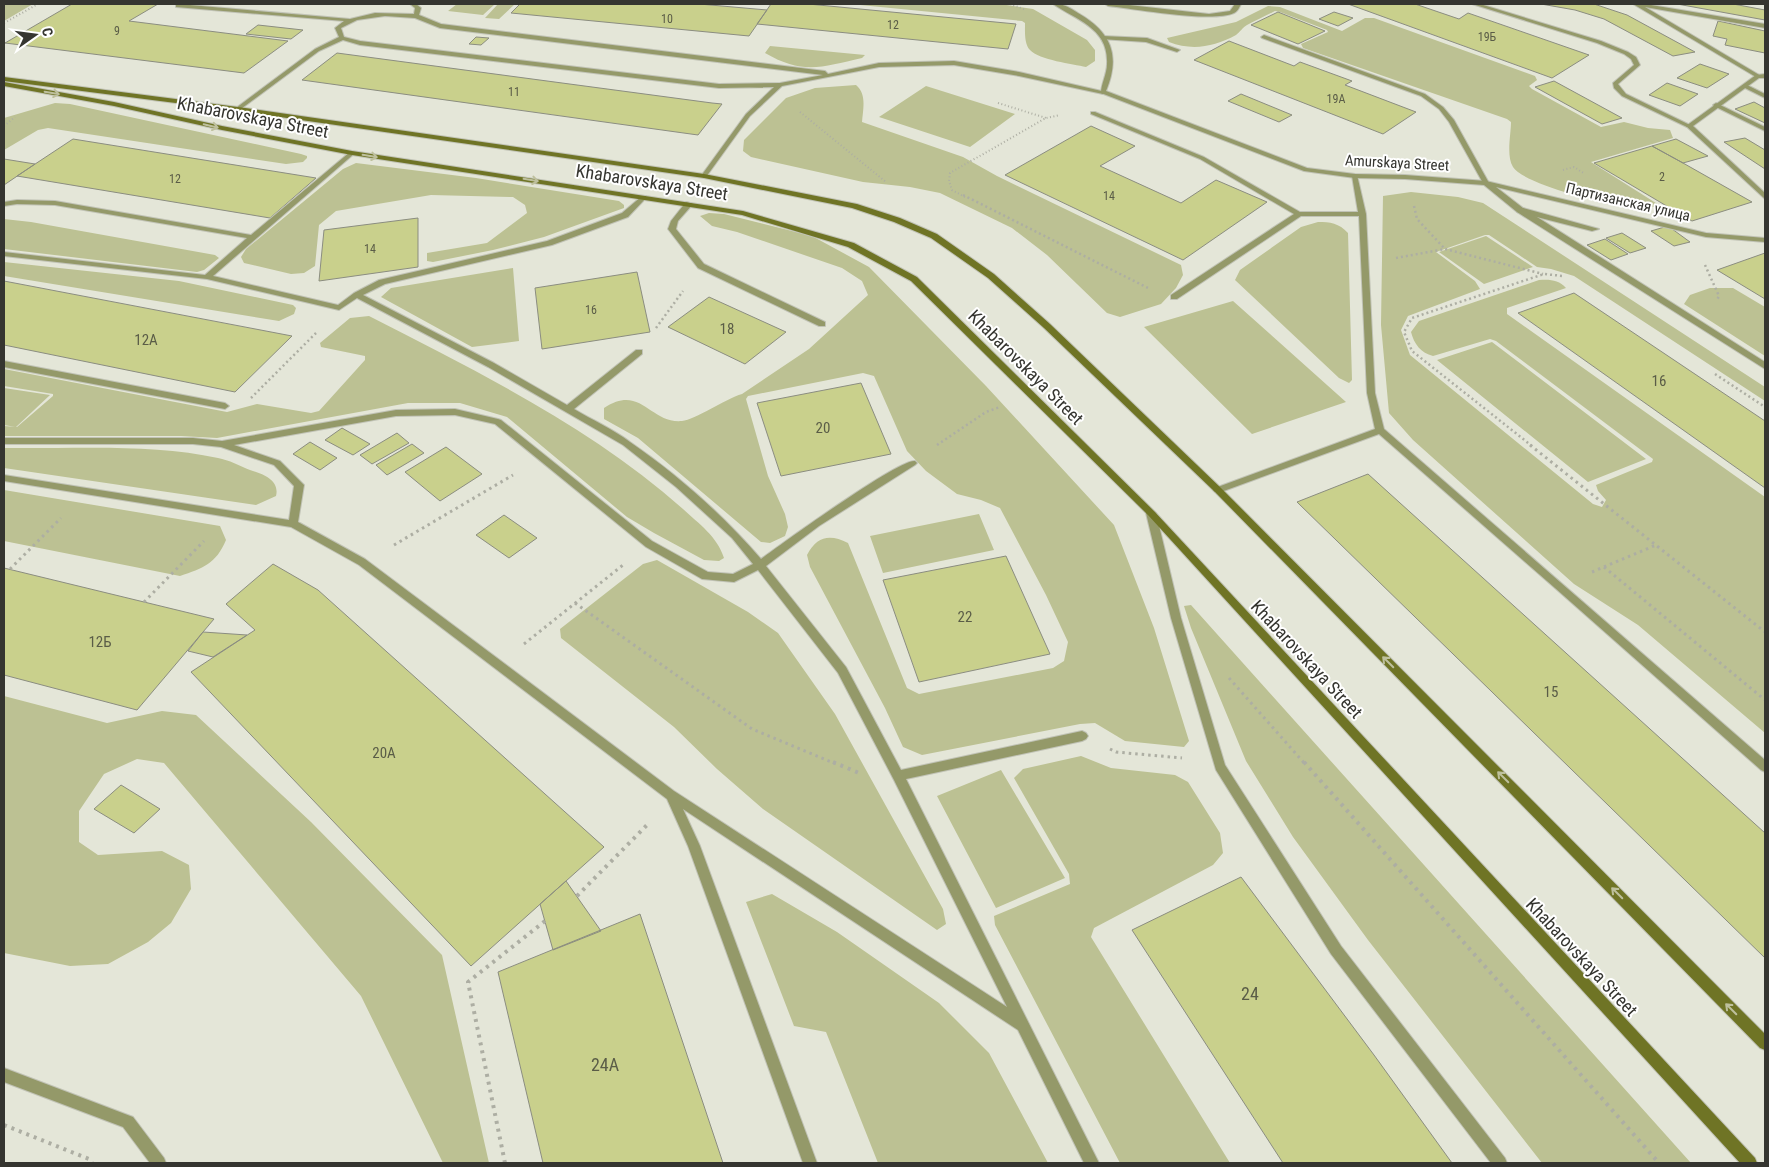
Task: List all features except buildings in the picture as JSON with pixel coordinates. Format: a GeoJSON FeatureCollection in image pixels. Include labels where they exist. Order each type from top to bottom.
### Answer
{"type":"FeatureCollection","features":[{"type":"Feature","properties":{"kind":"main road","name":"Khabarovskaya Street"},"geometry":{"type":"LineString","coordinates":[[4,79],[238,109],[704,176],[854,206],[897,220],[934,236],[1005,288],[1218,490],[1765,1043]]}},
{"type":"Feature","properties":{"kind":"main road","name":"Khabarovskaya Street"},"geometry":{"type":"LineString","coordinates":[[4,84],[114,104],[222,128],[352,153],[743,213],[851,245],[914,279],[1151,513],[1750,1163]]}},
{"type":"Feature","properties":{"kind":"street"},"geometry":{"type":"LineString","coordinates":[[413,4],[418,8],[416,16]]}},
{"type":"Feature","properties":{"kind":"street"},"geometry":{"type":"LineString","coordinates":[[1056,4],[1076,13],[1094,26],[1103,38],[1110,53],[1110,74],[1103,92]]}},
{"type":"Feature","properties":{"kind":"street"},"geometry":{"type":"LineString","coordinates":[[1108,4],[1210,16],[1232,12],[1238,4]]}},
{"type":"Feature","properties":{"kind":"street"},"geometry":{"type":"LineString","coordinates":[[1475,4],[1599,42],[1634,58],[1637,65],[1616,84],[1617,88],[1624,95],[1689,126],[1765,197]]}},
{"type":"Feature","properties":{"kind":"street"},"geometry":{"type":"LineString","coordinates":[[1637,4],[1765,26]]}},
{"type":"Feature","properties":{"kind":"street"},"geometry":{"type":"LineString","coordinates":[[1637,4],[1758,76],[1765,76]]}},
{"type":"Feature","properties":{"kind":"street"},"geometry":{"type":"LineString","coordinates":[[178,6],[348,20],[374,15],[416,16],[440,26],[834,74]]}},
{"type":"Feature","properties":{"kind":"street"},"geometry":{"type":"LineString","coordinates":[[238,109],[317,50],[342,38],[338,28],[348,20]]}},
{"type":"Feature","properties":{"kind":"street"},"geometry":{"type":"LineString","coordinates":[[1264,37],[1423,95],[1441,108],[1452,122],[1486,183],[1520,210],[1765,366]]}},
{"type":"Feature","properties":{"kind":"street","name":"Amurskaya Street"},"geometry":{"type":"LineString","coordinates":[[342,38],[360,43],[719,86],[780,85],[879,65],[918,62],[954,63],[1019,74],[1103,92],[1306,170],[1355,176],[1405,177],[1486,183]]}},
{"type":"Feature","properties":{"kind":"street"},"geometry":{"type":"LineString","coordinates":[[1103,38],[1147,40],[1177,50]]}},
{"type":"Feature","properties":{"kind":"street"},"geometry":{"type":"LineString","coordinates":[[1689,126],[1758,76]]}},
{"type":"Feature","properties":{"kind":"street"},"geometry":{"type":"LineString","coordinates":[[704,176],[748,116],[780,85]]}},
{"type":"Feature","properties":{"kind":"street"},"geometry":{"type":"LineString","coordinates":[[1745,86],[1765,96]]}},
{"type":"Feature","properties":{"kind":"street"},"geometry":{"type":"LineString","coordinates":[[1716,105],[1765,130]]}},
{"type":"Feature","properties":{"kind":"street"},"geometry":{"type":"LineString","coordinates":[[1093,113],[1202,158],[1299,214],[1362,214]]}},
{"type":"Feature","properties":{"kind":"street"},"geometry":{"type":"LineString","coordinates":[[207,277],[352,153]]}},
{"type":"Feature","properties":{"kind":"street"},"geometry":{"type":"LineString","coordinates":[[1355,176],[1362,214],[1371,393],[1380,430],[1765,767]]}},
{"type":"Feature","properties":{"kind":"street","name":"Партизанская улица"},"geometry":{"type":"LineString","coordinates":[[1486,183],[1706,235],[1765,240]]}},
{"type":"Feature","properties":{"kind":"street"},"geometry":{"type":"LineString","coordinates":[[4,254],[207,277],[339,308],[357,295],[391,280],[548,243],[625,215],[644,197]]}},
{"type":"Feature","properties":{"kind":"street"},"geometry":{"type":"LineString","coordinates":[[4,204],[17,202],[55,203],[253,237]]}},
{"type":"Feature","properties":{"kind":"street"},"geometry":{"type":"LineString","coordinates":[[688,204],[675,221],[672,229],[701,266],[822,324]]}},
{"type":"Feature","properties":{"kind":"street"},"geometry":{"type":"LineString","coordinates":[[1520,210],[1595,229]]}},
{"type":"Feature","properties":{"kind":"street"},"geometry":{"type":"LineString","coordinates":[[1174,297],[1299,214]]}},
{"type":"Feature","properties":{"kind":"street"},"geometry":{"type":"LineString","coordinates":[[357,295],[491,365],[626,443],[679,485],[735,536],[760,565],[842,670],[898,776],[1092,1163]]}},
{"type":"Feature","properties":{"kind":"street"},"geometry":{"type":"LineString","coordinates":[[567,410],[639,352]]}},
{"type":"Feature","properties":{"kind":"street"},"geometry":{"type":"LineString","coordinates":[[4,364],[225,406]]}},
{"type":"Feature","properties":{"kind":"street"},"geometry":{"type":"LineString","coordinates":[[222,444],[396,413],[455,412],[498,422],[648,544],[706,576],[734,578],[760,565],[816,524],[912,463]]}},
{"type":"Feature","properties":{"kind":"street"},"geometry":{"type":"LineString","coordinates":[[1218,490],[1380,430]]}},
{"type":"Feature","properties":{"kind":"street"},"geometry":{"type":"LineString","coordinates":[[4,441],[193,441],[222,444],[276,463],[299,485],[293,524]]}},
{"type":"Feature","properties":{"kind":"street"},"geometry":{"type":"LineString","coordinates":[[4,478],[293,524],[362,562],[671,795],[1024,1026]]}},
{"type":"Feature","properties":{"kind":"street"},"geometry":{"type":"LineString","coordinates":[[1151,513],[1176,618],[1220,766],[1336,950],[1500,1163]]}},
{"type":"Feature","properties":{"kind":"street"},"geometry":{"type":"LineString","coordinates":[[898,776],[1082,736]]}},
{"type":"Feature","properties":{"kind":"street"},"geometry":{"type":"LineString","coordinates":[[671,795],[694,846],[810,1163]]}},
{"type":"Feature","properties":{"kind":"street"},"geometry":{"type":"LineString","coordinates":[[4,1075],[128,1122],[159,1163]]}},
{"type":"Feature","properties":{"kind":"path"},"geometry":{"type":"LineString","coordinates":[[4,23],[38,4]]}},
{"type":"Feature","properties":{"kind":"path"},"geometry":{"type":"LineString","coordinates":[[774,91],[888,184]]}},
{"type":"Feature","properties":{"kind":"path"},"geometry":{"type":"LineString","coordinates":[[1093,113],[1063,114],[1046,118],[950,173],[949,181],[952,190],[1165,296],[1174,297]]}},
{"type":"Feature","properties":{"kind":"path"},"geometry":{"type":"LineString","coordinates":[[4,126],[12,119]]}},
{"type":"Feature","properties":{"kind":"path"},"geometry":{"type":"LineString","coordinates":[[1405,177],[1417,219],[1445,249]]}},
{"type":"Feature","properties":{"kind":"path"},"geometry":{"type":"LineString","coordinates":[[1687,316],[1714,304],[1719,296],[1704,262],[1706,235]]}},
{"type":"Feature","properties":{"kind":"path"},"geometry":{"type":"LineString","coordinates":[[1364,263],[1445,249],[1544,274],[1557,274],[1565,277]]}},
{"type":"Feature","properties":{"kind":"path"},"geometry":{"type":"LineString","coordinates":[[639,352],[701,266]]}},
{"type":"Feature","properties":{"kind":"path"},"geometry":{"type":"LineString","coordinates":[[1544,274],[1412,318],[1404,332],[1412,351],[1765,632]]}},
{"type":"Feature","properties":{"kind":"path"},"geometry":{"type":"LineString","coordinates":[[225,406],[246,402],[312,338]]}},
{"type":"Feature","properties":{"kind":"path"},"geometry":{"type":"LineString","coordinates":[[1709,370],[1765,407]]}},
{"type":"Feature","properties":{"kind":"path"},"geometry":{"type":"LineString","coordinates":[[949,436],[986,412]]}},
{"type":"Feature","properties":{"kind":"path"},"geometry":{"type":"LineString","coordinates":[[422,530],[489,490]]}},
{"type":"Feature","properties":{"kind":"path"},"geometry":{"type":"LineString","coordinates":[[10,569],[88,492]]}},
{"type":"Feature","properties":{"kind":"path"},"geometry":{"type":"LineString","coordinates":[[144,602],[232,514]]}},
{"type":"Feature","properties":{"kind":"path"},"geometry":{"type":"LineString","coordinates":[[1559,585],[1656,545]]}},
{"type":"Feature","properties":{"kind":"path"},"geometry":{"type":"LineString","coordinates":[[1604,567],[1765,700]]}},
{"type":"Feature","properties":{"kind":"path"},"geometry":{"type":"LineString","coordinates":[[542,630],[612,574]]}},
{"type":"Feature","properties":{"kind":"path"},"geometry":{"type":"LineString","coordinates":[[575,603],[752,729],[906,792]]}},
{"type":"Feature","properties":{"kind":"path"},"geometry":{"type":"LineString","coordinates":[[1222,670],[1659,1163]]}},
{"type":"Feature","properties":{"kind":"path"},"geometry":{"type":"LineString","coordinates":[[1116,752],[1176,756]]}},
{"type":"Feature","properties":{"kind":"path"},"geometry":{"type":"LineString","coordinates":[[577,896],[649,823],[671,795]]}},
{"type":"Feature","properties":{"kind":"path"},"geometry":{"type":"LineString","coordinates":[[505,1163],[468,982],[545,921]]}},
{"type":"Feature","properties":{"kind":"path"},"geometry":{"type":"LineString","coordinates":[[4,1125],[89,1159],[92,1163]]}},
{"type":"Feature","properties":{"kind":"green space"},"geometry":{"type":"Polygon","coordinates":[[[4,4],[33,4],[4,21],[4,4]]]}},
{"type":"Feature","properties":{"kind":"green space"},"geometry":{"type":"Polygon","coordinates":[[[457,4],[495,4],[483,15],[448,11],[457,4]]]}},
{"type":"Feature","properties":{"kind":"green space"},"geometry":{"type":"Polygon","coordinates":[[[498,4],[515,4],[499,19],[485,18],[498,4]]]}},
{"type":"Feature","properties":{"kind":"green space"},"geometry":{"type":"Polygon","coordinates":[[[850,4],[1000,4],[1033,9],[1087,40],[1095,50],[1095,61],[1086,67],[1048,59],[1034,53],[1027,44],[1025,23],[1022,21],[850,4]]]}},
{"type":"Feature","properties":{"kind":"green space"},"geometry":{"type":"Polygon","coordinates":[[[1268,6],[1280,7],[1342,31],[1365,18],[1374,18],[1535,76],[1537,80],[1529,86],[1532,89],[1601,127],[1624,122],[1648,128],[1670,130],[1673,138],[1591,162],[1659,205],[1655,207],[1603,202],[1559,190],[1530,179],[1519,173],[1511,162],[1509,151],[1511,122],[1507,119],[1303,48],[1301,44],[1328,32],[1327,30],[1280,12],[1275,11],[1246,26],[1236,35],[1211,45],[1195,47],[1178,45],[1169,42],[1167,38],[1236,22],[1268,6]]]}},
{"type":"Feature","properties":{"kind":"green space"},"geometry":{"type":"Polygon","coordinates":[[[770,46],[865,55],[862,58],[835,64],[802,67],[778,60],[765,53],[770,46]]]}},
{"type":"Feature","properties":{"kind":"green space"},"geometry":{"type":"Polygon","coordinates":[[[856,85],[863,97],[862,122],[963,157],[997,176],[1181,265],[1183,275],[1176,288],[1161,304],[1120,317],[1107,313],[1047,255],[1012,228],[940,193],[910,187],[863,182],[751,157],[743,151],[744,140],[786,98],[815,88],[856,85]]]}},
{"type":"Feature","properties":{"kind":"green space"},"geometry":{"type":"Polygon","coordinates":[[[926,86],[1015,114],[970,147],[879,117],[926,86]]]}},
{"type":"Feature","properties":{"kind":"green space"},"geometry":{"type":"Polygon","coordinates":[[[55,103],[70,104],[301,154],[307,156],[307,158],[303,162],[286,164],[48,128],[38,130],[4,150],[4,118],[55,103]]]}},
{"type":"Feature","properties":{"kind":"green space"},"geometry":{"type":"Polygon","coordinates":[[[356,163],[476,178],[619,201],[624,205],[624,208],[544,237],[433,262],[427,261],[427,253],[487,243],[527,213],[525,205],[513,197],[431,195],[336,211],[319,225],[315,266],[304,273],[291,274],[244,263],[241,257],[246,249],[343,169],[356,163]]]}},
{"type":"Feature","properties":{"kind":"green space"},"geometry":{"type":"Polygon","coordinates":[[[1411,192],[1458,197],[1483,203],[1765,387],[1765,401],[1574,276],[1537,267],[1489,235],[1436,252],[1475,281],[1480,289],[1408,316],[1401,330],[1410,355],[1593,504],[1602,507],[1606,500],[1598,491],[1596,485],[1652,462],[1653,459],[1496,341],[1490,339],[1433,356],[1425,353],[1419,347],[1411,332],[1419,321],[1539,280],[1557,282],[1566,288],[1507,308],[1507,314],[1765,497],[1765,733],[1638,625],[1574,584],[1413,440],[1389,413],[1381,325],[1383,196],[1411,192]]]}},
{"type":"Feature","properties":{"kind":"green space"},"geometry":{"type":"Polygon","coordinates":[[[709,213],[724,214],[812,236],[869,267],[986,386],[1114,525],[1154,628],[1189,741],[1184,747],[1125,741],[1095,723],[1080,724],[922,755],[903,747],[885,708],[810,567],[807,555],[820,540],[835,538],[848,543],[907,688],[919,694],[1053,668],[1064,661],[1068,642],[1046,595],[1000,508],[981,500],[957,494],[926,471],[907,451],[874,376],[863,373],[748,396],[746,399],[768,476],[785,514],[788,527],[785,536],[770,543],[761,542],[638,438],[604,419],[604,408],[627,400],[637,402],[662,417],[671,420],[688,420],[742,394],[809,349],[868,295],[862,281],[842,268],[737,232],[712,226],[700,216],[709,213]]]}},
{"type":"Feature","properties":{"kind":"green space"},"geometry":{"type":"Polygon","coordinates":[[[4,219],[31,222],[215,255],[219,258],[204,270],[197,272],[4,249],[4,219]]]}},
{"type":"Feature","properties":{"kind":"green space"},"geometry":{"type":"Polygon","coordinates":[[[1318,222],[1334,224],[1348,233],[1352,380],[1349,383],[1339,378],[1235,280],[1240,270],[1301,227],[1318,222]]]}},
{"type":"Feature","properties":{"kind":"green space"},"geometry":{"type":"Polygon","coordinates":[[[1486,236],[1533,267],[1484,284],[1439,252],[1486,236]]]}},
{"type":"Feature","properties":{"kind":"green space"},"geometry":{"type":"Polygon","coordinates":[[[4,262],[179,281],[293,305],[296,308],[294,314],[279,321],[4,276],[4,262]]]}},
{"type":"Feature","properties":{"kind":"green space"},"geometry":{"type":"Polygon","coordinates":[[[513,268],[519,341],[472,347],[381,297],[391,288],[513,268]]]}},
{"type":"Feature","properties":{"kind":"green space"},"geometry":{"type":"Polygon","coordinates":[[[1710,288],[1733,288],[1765,307],[1765,356],[1684,304],[1690,295],[1710,288]]]}},
{"type":"Feature","properties":{"kind":"green space"},"geometry":{"type":"Polygon","coordinates":[[[1233,301],[1346,402],[1252,434],[1144,327],[1233,301]]]}},
{"type":"Feature","properties":{"kind":"green space"},"geometry":{"type":"Polygon","coordinates":[[[369,316],[492,380],[572,427],[610,452],[648,479],[701,525],[717,543],[724,558],[719,561],[704,560],[654,533],[627,517],[507,417],[460,403],[408,403],[217,438],[181,436],[4,436],[4,426],[17,427],[53,394],[4,386],[4,369],[227,412],[257,404],[311,413],[319,411],[365,360],[365,356],[321,347],[320,343],[350,318],[369,316]]]}},
{"type":"Feature","properties":{"kind":"green space"},"geometry":{"type":"Polygon","coordinates":[[[1492,342],[1646,459],[1588,482],[1437,360],[1492,342]]]}},
{"type":"Feature","properties":{"kind":"green space"},"geometry":{"type":"Polygon","coordinates":[[[4,388],[50,395],[16,427],[4,425],[4,388]]]}},
{"type":"Feature","properties":{"kind":"green space"},"geometry":{"type":"Polygon","coordinates":[[[4,448],[112,448],[193,453],[226,460],[265,476],[273,482],[277,490],[276,496],[256,505],[4,468],[4,448]]]}},
{"type":"Feature","properties":{"kind":"green space"},"geometry":{"type":"Polygon","coordinates":[[[4,490],[220,526],[226,540],[218,555],[208,564],[180,576],[4,541],[4,490]]]}},
{"type":"Feature","properties":{"kind":"green space"},"geometry":{"type":"Polygon","coordinates":[[[979,514],[994,550],[883,573],[870,536],[979,514]]]}},
{"type":"Feature","properties":{"kind":"green space"},"geometry":{"type":"Polygon","coordinates":[[[657,560],[748,612],[778,633],[835,714],[943,909],[946,924],[937,930],[763,809],[717,769],[674,727],[561,638],[560,629],[643,564],[657,560]]]}},
{"type":"Feature","properties":{"kind":"green space"},"geometry":{"type":"Polygon","coordinates":[[[1191,605],[1691,1163],[1542,1163],[1368,940],[1293,837],[1246,761],[1191,628],[1184,606],[1191,605]]]}},
{"type":"Feature","properties":{"kind":"green space"},"geometry":{"type":"Polygon","coordinates":[[[4,696],[107,723],[162,711],[196,715],[311,822],[442,955],[489,1163],[443,1163],[361,996],[164,763],[137,759],[104,774],[79,811],[79,842],[98,855],[162,851],[189,865],[191,889],[171,923],[148,942],[108,964],[70,966],[4,953],[4,696]]]}},
{"type":"Feature","properties":{"kind":"green space"},"geometry":{"type":"Polygon","coordinates":[[[1081,756],[1111,768],[1175,775],[1188,782],[1220,833],[1223,853],[1213,865],[1094,928],[1091,937],[1230,1163],[1120,1163],[995,925],[994,916],[1070,884],[1069,874],[1014,778],[1023,769],[1081,756]]]}},
{"type":"Feature","properties":{"kind":"green space"},"geometry":{"type":"Polygon","coordinates":[[[1001,770],[1065,878],[996,908],[937,796],[1001,770]]]}},
{"type":"Feature","properties":{"kind":"green space"},"geometry":{"type":"Polygon","coordinates":[[[772,894],[837,932],[939,1003],[989,1053],[1048,1163],[878,1163],[826,1032],[794,1026],[746,902],[772,894]]]}}]}
